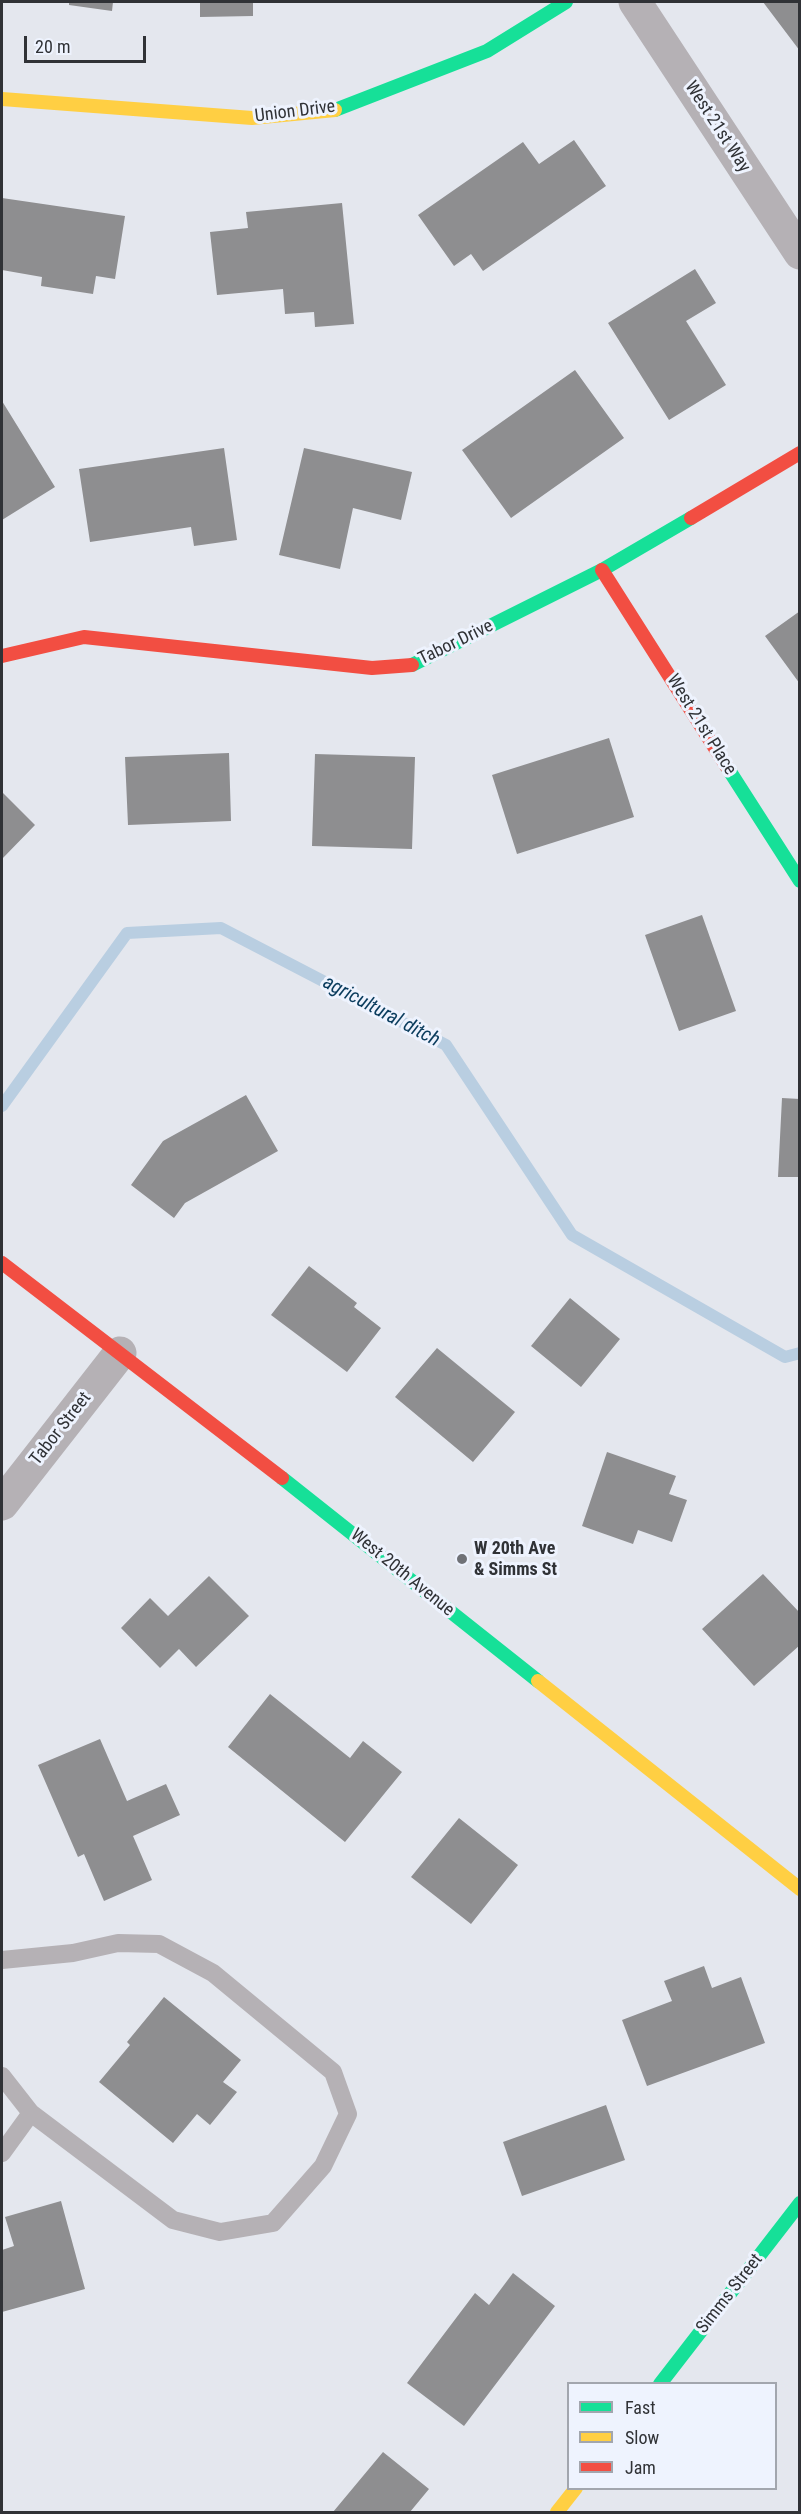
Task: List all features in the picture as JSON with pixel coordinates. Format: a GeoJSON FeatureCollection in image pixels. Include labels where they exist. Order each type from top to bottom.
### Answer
{"type":"FeatureCollection","features":[{"type":"Feature","properties":{"kind":"street","name":"Union Drive"},"geometry":{"type":"LineString","coordinates":[[2,99],[252,118],[334,110],[487,51],[566,2]]}},
{"type":"Feature","properties":{"kind":"street","name":"West 21st Way"},"geometry":{"type":"LineString","coordinates":[[635,2],[800,253]]}},
{"type":"Feature","properties":{"kind":"street","name":"Tabor Drive"},"geometry":{"type":"LineString","coordinates":[[2,656],[84,637],[372,668],[412,665],[602,570],[800,453]]}},
{"type":"Feature","properties":{"kind":"street","name":"West 21st Place"},"geometry":{"type":"LineString","coordinates":[[602,570],[800,880]]}},
{"type":"Feature","properties":{"kind":"street","name":"West 20th Avenue"},"geometry":{"type":"LineString","coordinates":[[2,1263],[276,1473],[800,1889]]}},
{"type":"Feature","properties":{"kind":"street","name":"Tabor Street"},"geometry":{"type":"LineString","coordinates":[[2,1504],[120,1353]]}},
{"type":"Feature","properties":{"kind":"street","name":"Simms Street"},"geometry":{"type":"LineString","coordinates":[[662,2382],[800,2204]]}},
{"type":"Feature","properties":{"kind":"street"},"geometry":{"type":"LineString","coordinates":[[563,2511],[575,2490]]}},
{"type":"Feature","properties":{"kind":"lane"},"geometry":{"type":"LineString","coordinates":[[2,1960],[73,1953],[118,1942],[159,1944],[213,1973],[333,2072],[348,2114],[323,2166],[273,2223],[220,2232],[173,2220],[31,2113],[2,2076]]}},
{"type":"Feature","properties":{"kind":"lane"},"geometry":{"type":"LineString","coordinates":[[2,2153],[31,2113]]}},
{"type":"Feature","properties":{"kind":"building"},"geometry":{"type":"Polygon","coordinates":[[[69,2],[113,2],[112,11],[69,5],[69,2]]]}},
{"type":"Feature","properties":{"kind":"building"},"geometry":{"type":"Polygon","coordinates":[[[200,2],[253,2],[253,16],[200,17],[200,2]]]}},
{"type":"Feature","properties":{"kind":"building"},"geometry":{"type":"Polygon","coordinates":[[[763,2],[800,2],[800,51],[763,2]]]}},
{"type":"Feature","properties":{"kind":"building"},"geometry":{"type":"Polygon","coordinates":[[[574,140],[606,186],[483,271],[471,254],[454,266],[418,215],[523,142],[539,164],[574,140]]]}},
{"type":"Feature","properties":{"kind":"building"},"geometry":{"type":"Polygon","coordinates":[[[2,198],[125,216],[115,279],[96,276],[93,294],[41,286],[42,277],[2,270],[2,198]]]}},
{"type":"Feature","properties":{"kind":"building"},"geometry":{"type":"Polygon","coordinates":[[[342,203],[354,324],[315,327],[314,312],[285,314],[283,289],[217,295],[210,232],[248,228],[246,212],[342,203]]]}},
{"type":"Feature","properties":{"kind":"building"},"geometry":{"type":"Polygon","coordinates":[[[695,269],[716,303],[686,321],[726,385],[669,420],[608,323],[695,269]]]}},
{"type":"Feature","properties":{"kind":"building"},"geometry":{"type":"Polygon","coordinates":[[[575,370],[624,438],[511,518],[462,450],[575,370]]]}},
{"type":"Feature","properties":{"kind":"building"},"geometry":{"type":"Polygon","coordinates":[[[2,401],[55,487],[2,520],[2,401]]]}},
{"type":"Feature","properties":{"kind":"building"},"geometry":{"type":"Polygon","coordinates":[[[224,448],[237,540],[194,546],[191,527],[90,542],[79,469],[224,448]]]}},
{"type":"Feature","properties":{"kind":"building"},"geometry":{"type":"Polygon","coordinates":[[[304,448],[412,472],[401,520],[353,508],[340,569],[279,555],[304,448]]]}},
{"type":"Feature","properties":{"kind":"building"},"geometry":{"type":"Polygon","coordinates":[[[800,611],[800,684],[765,636],[800,611]]]}},
{"type":"Feature","properties":{"kind":"building"},"geometry":{"type":"Polygon","coordinates":[[[609,738],[634,817],[517,854],[492,775],[609,738]]]}},
{"type":"Feature","properties":{"kind":"building"},"geometry":{"type":"Polygon","coordinates":[[[229,753],[231,821],[128,825],[125,757],[229,753]]]}},
{"type":"Feature","properties":{"kind":"building"},"geometry":{"type":"Polygon","coordinates":[[[315,754],[415,757],[412,849],[312,846],[315,754]]]}},
{"type":"Feature","properties":{"kind":"building"},"geometry":{"type":"Polygon","coordinates":[[[2,792],[35,825],[2,859],[2,792]]]}},
{"type":"Feature","properties":{"kind":"building"},"geometry":{"type":"Polygon","coordinates":[[[702,915],[736,1011],[679,1031],[645,935],[702,915]]]}},
{"type":"Feature","properties":{"kind":"building"},"geometry":{"type":"Polygon","coordinates":[[[246,1095],[278,1151],[185,1203],[174,1218],[131,1185],[163,1141],[246,1095]]]}},
{"type":"Feature","properties":{"kind":"building"},"geometry":{"type":"Polygon","coordinates":[[[782,1098],[800,1099],[800,1177],[778,1177],[782,1098]]]}},
{"type":"Feature","properties":{"kind":"building"},"geometry":{"type":"Polygon","coordinates":[[[309,1266],[357,1303],[354,1307],[381,1328],[347,1372],[271,1315],[309,1266]]]}},
{"type":"Feature","properties":{"kind":"building"},"geometry":{"type":"Polygon","coordinates":[[[570,1298],[620,1339],[581,1387],[531,1346],[570,1298]]]}},
{"type":"Feature","properties":{"kind":"building"},"geometry":{"type":"Polygon","coordinates":[[[437,1348],[515,1412],[473,1462],[395,1397],[437,1348]]]}},
{"type":"Feature","properties":{"kind":"building"},"geometry":{"type":"Polygon","coordinates":[[[607,1452],[676,1476],[669,1494],[687,1500],[672,1542],[638,1530],[633,1544],[582,1526],[607,1452]]]}},
{"type":"Feature","properties":{"kind":"building"},"geometry":{"type":"Polygon","coordinates":[[[763,1574],[800,1613],[800,1645],[754,1686],[702,1629],[763,1574]]]}},
{"type":"Feature","properties":{"kind":"building"},"geometry":{"type":"Polygon","coordinates":[[[209,1576],[249,1616],[196,1667],[179,1649],[160,1668],[121,1628],[150,1598],[168,1616],[209,1576]]]}},
{"type":"Feature","properties":{"kind":"building"},"geometry":{"type":"Polygon","coordinates":[[[270,1694],[350,1758],[363,1741],[402,1772],[345,1842],[228,1747],[270,1694]]]}},
{"type":"Feature","properties":{"kind":"building"},"geometry":{"type":"Polygon","coordinates":[[[100,1739],[127,1801],[166,1784],[180,1815],[133,1836],[152,1880],[104,1901],[84,1854],[78,1857],[38,1765],[100,1739]]]}},
{"type":"Feature","properties":{"kind":"building"},"geometry":{"type":"Polygon","coordinates":[[[459,1818],[518,1865],[471,1924],[411,1877],[459,1818]]]}},
{"type":"Feature","properties":{"kind":"building"},"geometry":{"type":"Polygon","coordinates":[[[704,1966],[712,1988],[741,1977],[765,2043],[647,2086],[622,2020],[672,2001],[664,1981],[704,1966]]]}},
{"type":"Feature","properties":{"kind":"building"},"geometry":{"type":"Polygon","coordinates":[[[164,1997],[241,2060],[223,2082],[237,2092],[210,2125],[197,2114],[173,2143],[99,2082],[130,2045],[127,2042],[164,1997]]]}},
{"type":"Feature","properties":{"kind":"building"},"geometry":{"type":"Polygon","coordinates":[[[606,2105],[625,2160],[522,2196],[503,2142],[606,2105]]]}},
{"type":"Feature","properties":{"kind":"building"},"geometry":{"type":"Polygon","coordinates":[[[61,2201],[85,2289],[2,2312],[2,2250],[14,2246],[5,2217],[61,2201]]]}},
{"type":"Feature","properties":{"kind":"building"},"geometry":{"type":"Polygon","coordinates":[[[513,2273],[555,2306],[464,2426],[407,2383],[475,2293],[489,2305],[513,2273]]]}},
{"type":"Feature","properties":{"kind":"building"},"geometry":{"type":"Polygon","coordinates":[[[383,2452],[429,2489],[410,2512],[333,2512],[383,2452]]]}},
{"type":"Feature","properties":{"kind":"waterway","name":"agricultural ditch"},"geometry":{"type":"LineString","coordinates":[[2,1106],[127,933],[221,928],[446,1045],[572,1235],[785,1357],[800,1353]]}},
{"type":"Feature","properties":{"kind":"traffic: fast"},"geometry":{"type":"LineString","coordinates":[[335,110],[487,51],[566,2]]}},
{"type":"Feature","properties":{"kind":"traffic: fast"},"geometry":{"type":"LineString","coordinates":[[412,665],[602,570],[691,518]]}},
{"type":"Feature","properties":{"kind":"traffic: fast"},"geometry":{"type":"LineString","coordinates":[[727,767],[800,881]]}},
{"type":"Feature","properties":{"kind":"traffic: fast"},"geometry":{"type":"LineString","coordinates":[[282,1478],[538,1681]]}},
{"type":"Feature","properties":{"kind":"traffic: fast"},"geometry":{"type":"LineString","coordinates":[[662,2382],[800,2203]]}},
{"type":"Feature","properties":{"kind":"traffic: slow"},"geometry":{"type":"LineString","coordinates":[[2,99],[252,118],[335,110]]}},
{"type":"Feature","properties":{"kind":"traffic: slow"},"geometry":{"type":"LineString","coordinates":[[538,1681],[800,1889]]}},
{"type":"Feature","properties":{"kind":"traffic: slow"},"geometry":{"type":"LineString","coordinates":[[557,2512],[574,2490]]}},
{"type":"Feature","properties":{"kind":"traffic: jam"},"geometry":{"type":"LineString","coordinates":[[691,518],[800,453]]}},
{"type":"Feature","properties":{"kind":"traffic: jam"},"geometry":{"type":"LineString","coordinates":[[602,570],[727,767]]}},
{"type":"Feature","properties":{"kind":"traffic: jam"},"geometry":{"type":"LineString","coordinates":[[2,656],[84,637],[372,668],[412,665]]}},
{"type":"Feature","properties":{"kind":"traffic: jam"},"geometry":{"type":"LineString","coordinates":[[2,1263],[282,1478]]}},
{"type":"Feature","properties":{"kind":"place","name":"W 20th Ave & Simms St"},"geometry":{"type":"Point","coordinates":[462,1559]}}]}
